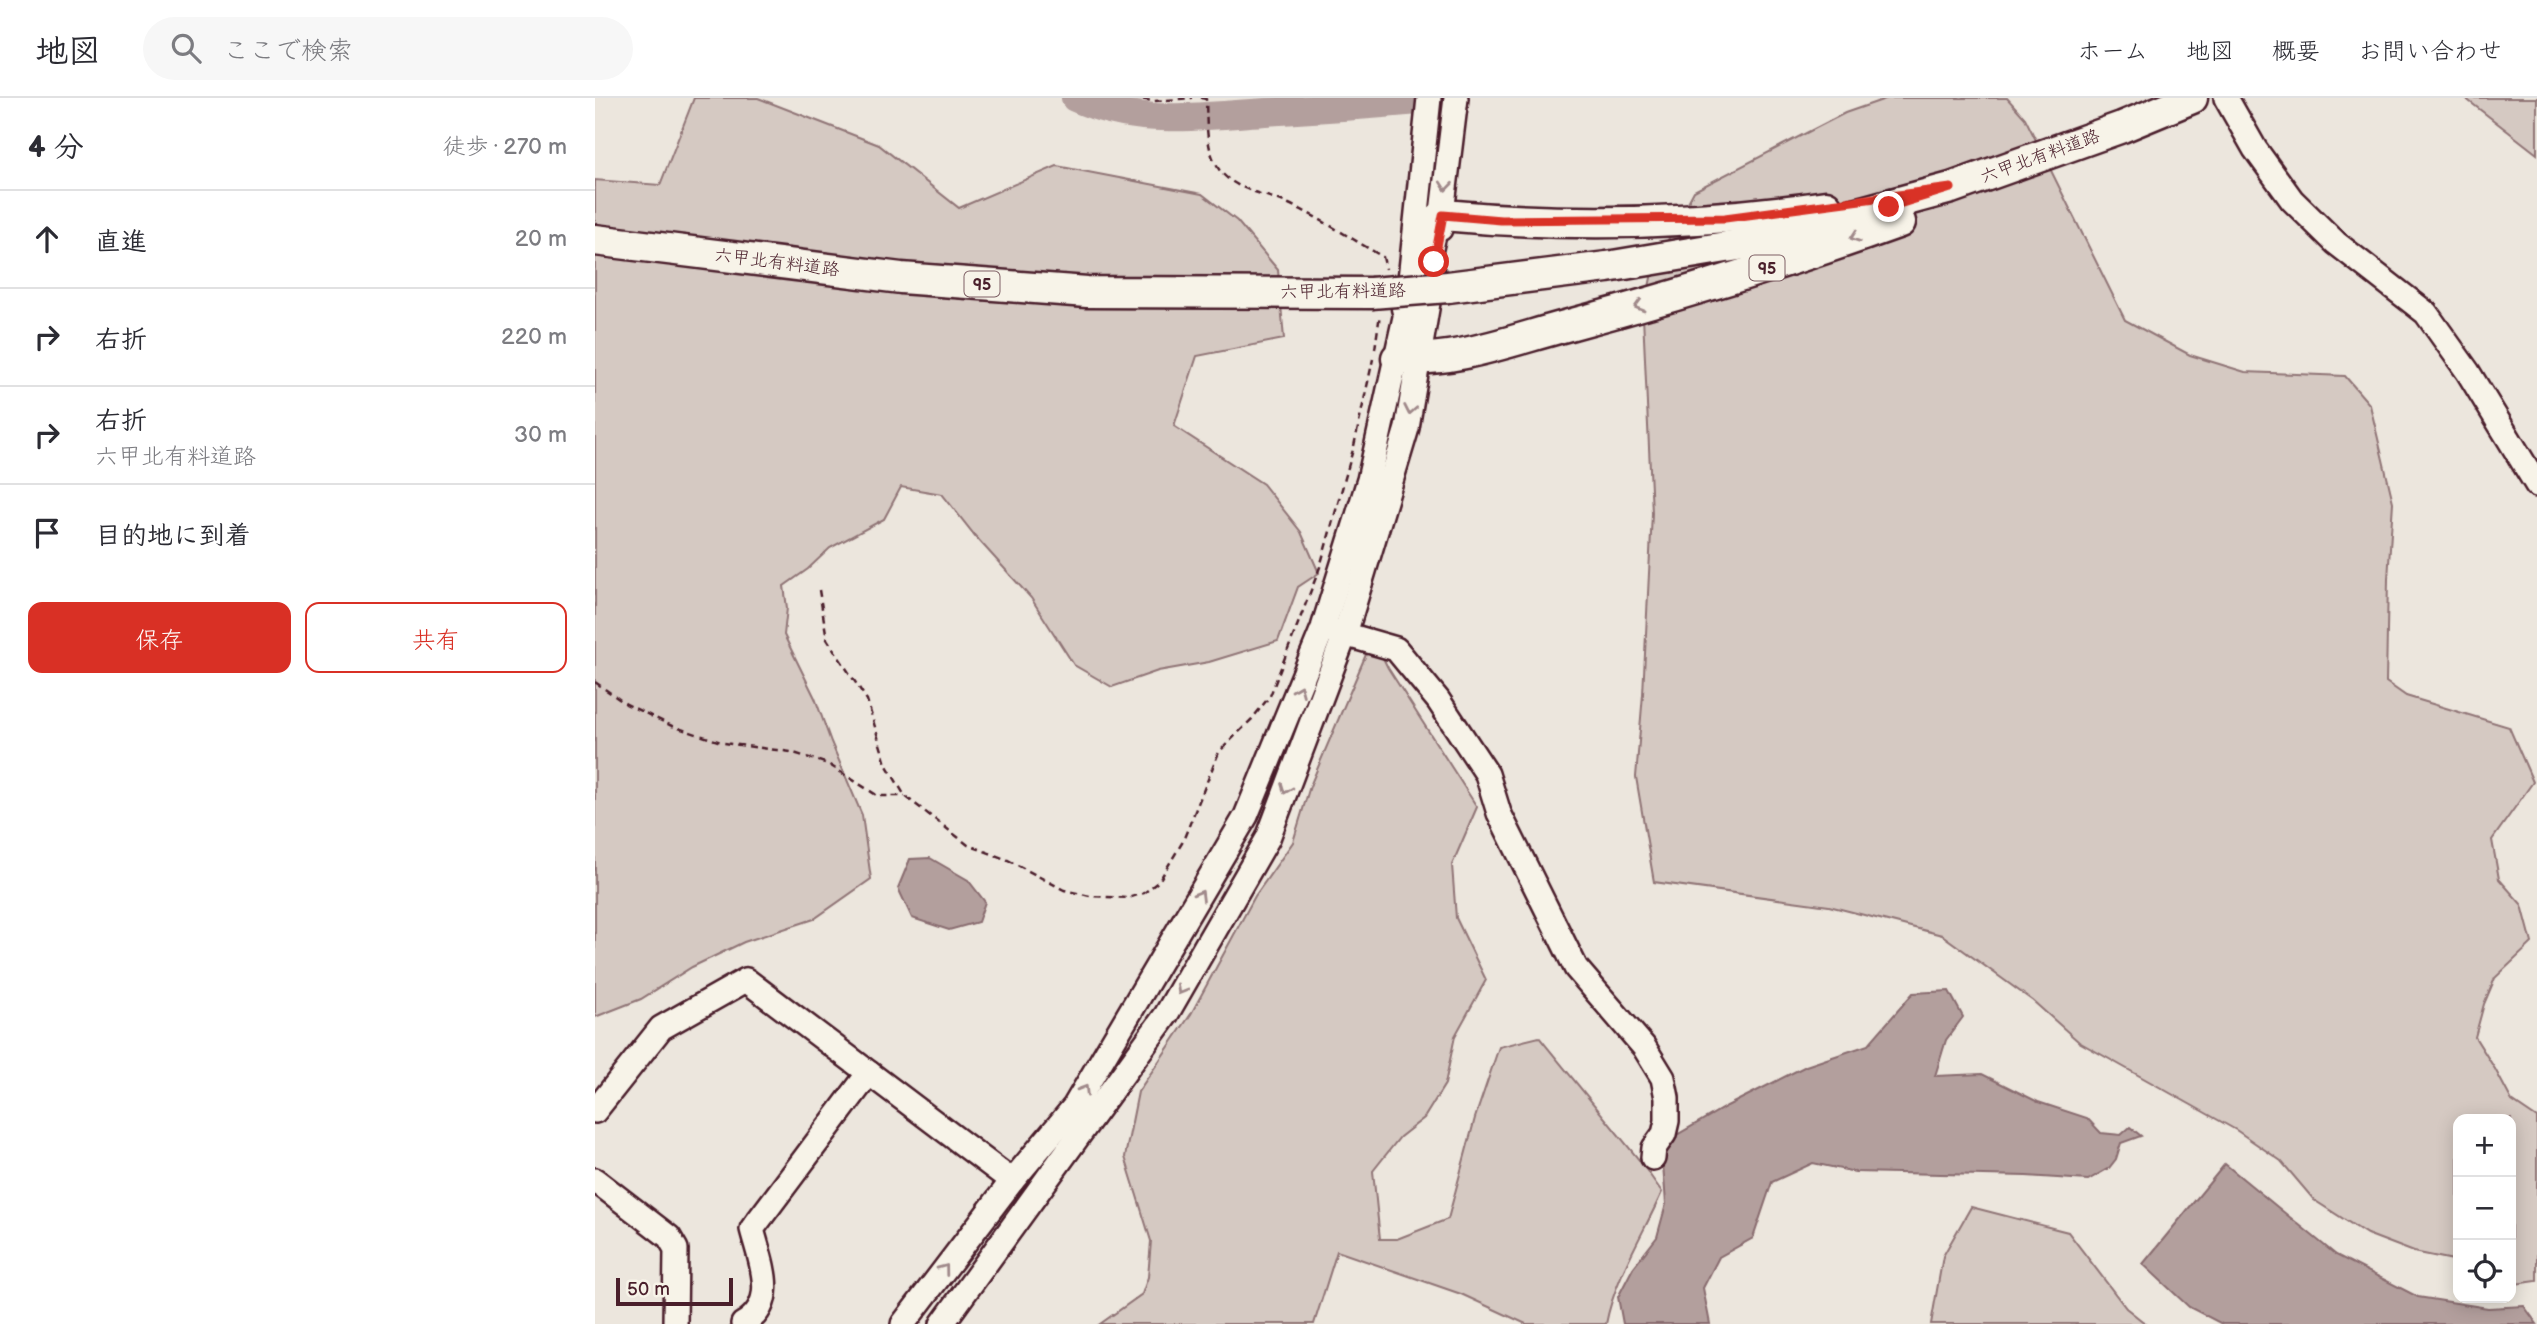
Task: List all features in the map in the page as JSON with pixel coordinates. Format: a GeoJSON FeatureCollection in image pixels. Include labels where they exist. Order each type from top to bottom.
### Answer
{"type":"FeatureCollection","features":[{"type":"Feature","properties":{"kind":"main road","name":"六甲北有料道路"},"geometry":{"type":"LineString","coordinates":[[595,240],[901,278],[1073,291],[1386,294],[1607,267],[1744,244],[1951,188],[2122,127],[2192,98]]}},
{"type":"Feature","properties":{"kind":"main road","name":"95"},"geometry":{"type":"LineString","coordinates":[[1408,359],[1473,351],[1746,275],[1898,223],[2054,162],[2122,127]]}},
{"type":"Feature","properties":{"kind":"main road","name":"95"},"geometry":{"type":"LineString","coordinates":[[1443,215],[1501,220],[1725,218],[1951,188]]}},
{"type":"Feature","properties":{"kind":"main road"},"geometry":{"type":"LineString","coordinates":[[1386,294],[1419,284],[1433,224],[1443,215]]}},
{"type":"Feature","properties":{"kind":"street"},"geometry":{"type":"LineString","coordinates":[[1408,359],[1386,294],[1427,123],[1429,98]]}},
{"type":"Feature","properties":{"kind":"street"},"geometry":{"type":"LineString","coordinates":[[2226,98],[2255,149],[2292,200],[2336,243],[2426,313],[2468,372],[2537,485]]}},
{"type":"Feature","properties":{"kind":"street"},"geometry":{"type":"LineString","coordinates":[[941,1324],[1166,1015],[1268,838],[1334,631],[1407,428],[1408,359],[1443,215],[1455,108]]}},
{"type":"Feature","properties":{"kind":"street"},"geometry":{"type":"LineString","coordinates":[[1334,631],[1396,649],[1438,700],[1487,774],[1499,813],[1576,968],[1644,1046],[1663,1078],[1667,1098],[1667,1121],[1664,1134],[1654,1148],[1653,1158]]}},
{"type":"Feature","properties":{"kind":"street"},"geometry":{"type":"LineString","coordinates":[[903,1324],[1012,1181],[1074,1107],[1247,816],[1334,631]]}},
{"type":"Feature","properties":{"kind":"street"},"geometry":{"type":"LineString","coordinates":[[595,1111],[661,1028],[746,980],[1012,1181]]}},
{"type":"Feature","properties":{"kind":"street"},"geometry":{"type":"LineString","coordinates":[[743,1324],[762,1307],[767,1291],[752,1229],[869,1073]]}},
{"type":"Feature","properties":{"kind":"street"},"geometry":{"type":"LineString","coordinates":[[595,1180],[669,1237],[676,1249],[675,1324]]}},
{"type":"Feature","properties":{"kind":"path"},"geometry":{"type":"LineString","coordinates":[[1131,98],[1154,102],[1192,98]]}},
{"type":"Feature","properties":{"kind":"path"},"geometry":{"type":"LineString","coordinates":[[819,590],[827,639],[867,700],[886,764],[905,796],[968,845],[1008,860],[1063,890],[1090,896],[1128,898],[1144,893],[1159,881],[1182,843],[1219,752],[1252,719],[1270,696],[1300,619],[1320,567],[1354,446],[1386,294],[1383,257],[1289,204],[1239,185],[1222,173],[1213,157],[1208,136],[1206,99],[1201,98]]}},
{"type":"Feature","properties":{"kind":"path"},"geometry":{"type":"LineString","coordinates":[[595,682],[626,704],[673,726],[724,743],[791,752],[828,764],[878,796],[905,796]]}},
{"type":"Feature","properties":{"kind":"shaded area"},"geometry":{"type":"Polygon","coordinates":[[[694,98],[758,98],[879,145],[959,208],[1057,166],[1202,194],[1237,221],[1278,270],[1284,339],[1197,356],[1174,426],[1263,484],[1301,532],[1319,573],[1298,587],[1278,641],[1209,662],[1158,671],[1112,687],[1074,665],[1031,598],[976,537],[942,494],[901,487],[884,519],[830,548],[808,569],[784,586],[787,608],[784,635],[815,698],[862,815],[871,879],[814,919],[744,942],[692,967],[641,999],[595,1017],[595,180],[660,185],[694,98]]]}},
{"type":"Feature","properties":{"kind":"shaded area"},"geometry":{"type":"Polygon","coordinates":[[[1888,98],[2007,98],[2025,118],[2125,320],[2190,355],[2245,372],[2345,376],[2370,405],[2393,502],[2386,682],[2406,696],[2509,727],[2533,782],[2492,840],[2499,879],[2522,905],[2532,943],[2495,978],[2475,1037],[2512,1101],[2537,1118],[2537,1281],[2516,1284],[2516,1114],[2453,1114],[2453,1260],[2414,1252],[2367,1234],[2314,1200],[2281,1161],[2236,1130],[2079,1042],[2033,1001],[1942,935],[1829,906],[1654,882],[1636,777],[1652,513],[1643,316],[1653,268],[1694,191],[1845,113],[1888,98]]]}},
{"type":"Feature","properties":{"kind":"shaded area"},"geometry":{"type":"Polygon","coordinates":[[[2465,98],[2537,98],[2537,154],[2465,98]]]}},
{"type":"Feature","properties":{"kind":"shaded area"},"geometry":{"type":"Polygon","coordinates":[[[1373,638],[1388,668],[1477,807],[1452,865],[1456,918],[1486,980],[1455,1036],[1445,1084],[1424,1118],[1400,1137],[1373,1171],[1380,1239],[1397,1239],[1448,1219],[1475,1118],[1499,1047],[1539,1037],[1662,1192],[1623,1273],[1606,1324],[1526,1324],[1461,1294],[1337,1251],[1314,1324],[1100,1324],[1142,1294],[1148,1277],[1151,1241],[1125,1157],[1138,1092],[1191,1014],[1255,896],[1293,842],[1310,786],[1373,638]]]}},
{"type":"Feature","properties":{"kind":"shaded area"},"geometry":{"type":"Polygon","coordinates":[[[930,858],[968,880],[985,902],[978,922],[949,930],[912,918],[898,888],[910,859],[930,858]]]}},
{"type":"Feature","properties":{"kind":"shaded area"},"geometry":{"type":"Polygon","coordinates":[[[1949,991],[1963,1017],[1946,1040],[1935,1076],[1982,1074],[2038,1102],[2087,1118],[2101,1133],[2121,1135],[2130,1127],[2141,1136],[2121,1143],[2116,1159],[2109,1168],[2088,1180],[1855,1172],[1813,1163],[1772,1182],[1753,1238],[1719,1257],[1703,1288],[1710,1324],[1623,1324],[1618,1297],[1633,1268],[1657,1237],[1666,1204],[1663,1164],[1670,1139],[1727,1106],[1806,1066],[1868,1045],[1913,993],[1949,991]]]}},
{"type":"Feature","properties":{"kind":"shaded area"},"geometry":{"type":"Polygon","coordinates":[[[2225,1164],[2336,1255],[2418,1297],[2488,1308],[2524,1306],[2537,1324],[2222,1324],[2189,1307],[2143,1264],[2225,1164]]]}},
{"type":"Feature","properties":{"kind":"shaded area"},"geometry":{"type":"Polygon","coordinates":[[[1971,1207],[2068,1232],[2126,1308],[2146,1324],[1931,1324],[1943,1256],[1971,1207]]]}},
{"type":"Feature","properties":{"kind":"waterway"},"geometry":{"type":"LineString","coordinates":[[1075,98],[1122,113],[1169,117],[1216,116],[1447,98]]}},
{"type":"Feature","properties":{"kind":"route"},"geometry":{"type":"LineString","coordinates":[[1434,262],[1443,215],[1501,220],[1725,218],[1951,188],[1889,207]]}}]}
